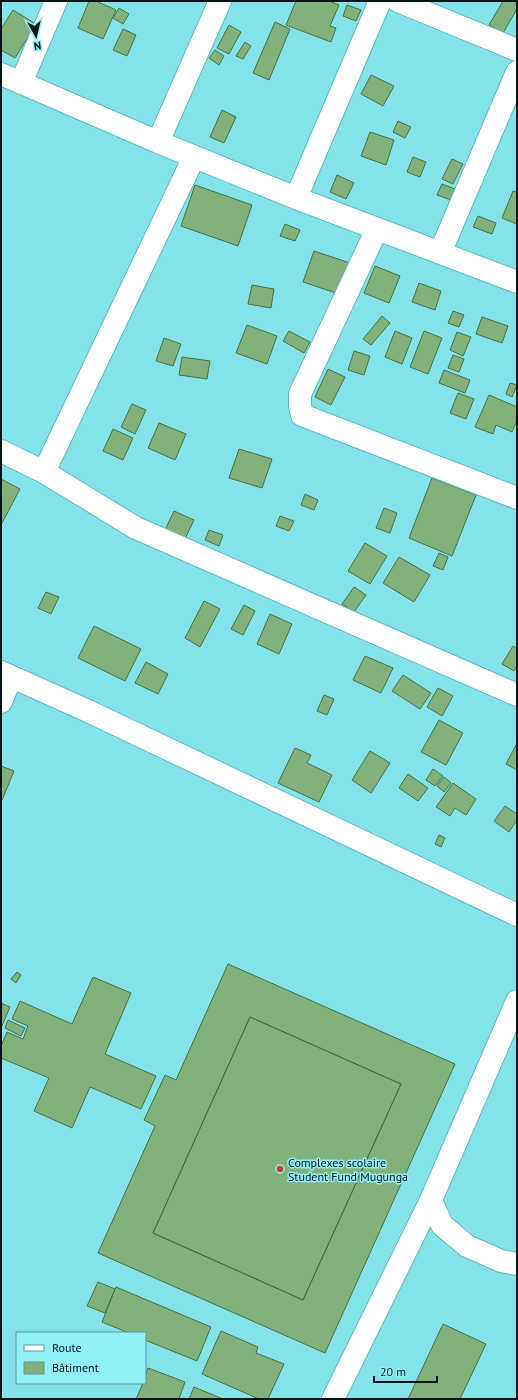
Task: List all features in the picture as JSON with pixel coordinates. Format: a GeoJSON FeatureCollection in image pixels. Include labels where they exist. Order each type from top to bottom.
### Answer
{"type":"FeatureCollection","features":[{"type":"Feature","properties":{"kind":"street"},"geometry":{"type":"LineString","coordinates":[[22,83],[56,1]]}},
{"type":"Feature","properties":{"kind":"street"},"geometry":{"type":"LineString","coordinates":[[158,142],[220,1]]}},
{"type":"Feature","properties":{"kind":"street"},"geometry":{"type":"LineString","coordinates":[[296,198],[380,1]]}},
{"type":"Feature","properties":{"kind":"street"},"geometry":{"type":"LineString","coordinates":[[398,1],[517,50]]}},
{"type":"Feature","properties":{"kind":"street"},"geometry":{"type":"LineString","coordinates":[[440,253],[517,72]]}},
{"type":"Feature","properties":{"kind":"street"},"geometry":{"type":"LineString","coordinates":[[1,74],[194,157],[376,229],[517,282]]}},
{"type":"Feature","properties":{"kind":"street"},"geometry":{"type":"LineString","coordinates":[[44,472],[194,157]]}},
{"type":"Feature","properties":{"kind":"street"},"geometry":{"type":"LineString","coordinates":[[376,229],[300,394],[302,415],[517,498]]}},
{"type":"Feature","properties":{"kind":"street"},"geometry":{"type":"LineString","coordinates":[[1,451],[44,472],[136,528],[517,694]]}},
{"type":"Feature","properties":{"kind":"street"},"geometry":{"type":"LineString","coordinates":[[1,702],[6,674],[88,711],[517,915]]}},
{"type":"Feature","properties":{"kind":"street"},"geometry":{"type":"LineString","coordinates":[[333,1399],[431,1200],[517,1002]]}},
{"type":"Feature","properties":{"kind":"street"},"geometry":{"type":"LineString","coordinates":[[431,1200],[442,1225],[467,1246],[501,1261],[517,1264]]}},
{"type":"Feature","properties":{"kind":"building"},"geometry":{"type":"Polygon","coordinates":[[[89,1],[96,1],[116,10],[103,39],[78,28],[89,1]]]}},
{"type":"Feature","properties":{"kind":"building"},"geometry":{"type":"Polygon","coordinates":[[[296,1],[329,1],[339,5],[330,26],[336,28],[331,42],[286,25],[296,1]]]}},
{"type":"Feature","properties":{"kind":"building"},"geometry":{"type":"Polygon","coordinates":[[[503,1],[517,2],[517,9],[503,33],[489,25],[503,1]]]}},
{"type":"Feature","properties":{"kind":"building"},"geometry":{"type":"Polygon","coordinates":[[[347,5],[361,10],[356,21],[343,16],[347,5]]]}},
{"type":"Feature","properties":{"kind":"building"},"geometry":{"type":"Polygon","coordinates":[[[119,8],[129,14],[123,24],[113,18],[119,8]]]}},
{"type":"Feature","properties":{"kind":"building"},"geometry":{"type":"Polygon","coordinates":[[[13,10],[36,24],[15,58],[1,50],[1,29],[13,10]]]}},
{"type":"Feature","properties":{"kind":"building"},"geometry":{"type":"Polygon","coordinates":[[[275,22],[290,29],[269,80],[253,73],[275,22]]]}},
{"type":"Feature","properties":{"kind":"building"},"geometry":{"type":"Polygon","coordinates":[[[229,25],[241,32],[229,54],[217,48],[229,25]]]}},
{"type":"Feature","properties":{"kind":"building"},"geometry":{"type":"Polygon","coordinates":[[[123,29],[136,35],[127,56],[113,50],[123,29]]]}},
{"type":"Feature","properties":{"kind":"building"},"geometry":{"type":"Polygon","coordinates":[[[245,42],[251,46],[243,59],[236,56],[245,42]]]}},
{"type":"Feature","properties":{"kind":"building"},"geometry":{"type":"Polygon","coordinates":[[[215,50],[224,56],[219,65],[209,58],[215,50]]]}},
{"type":"Feature","properties":{"kind":"building"},"geometry":{"type":"Polygon","coordinates":[[[371,75],[394,86],[383,106],[361,94],[371,75]]]}},
{"type":"Feature","properties":{"kind":"building"},"geometry":{"type":"Polygon","coordinates":[[[222,110],[236,117],[224,143],[210,137],[222,110]]]}},
{"type":"Feature","properties":{"kind":"building"},"geometry":{"type":"Polygon","coordinates":[[[398,121],[411,127],[405,138],[393,132],[398,121]]]}},
{"type":"Feature","properties":{"kind":"building"},"geometry":{"type":"Polygon","coordinates":[[[370,132],[394,140],[386,165],[361,156],[370,132]]]}},
{"type":"Feature","properties":{"kind":"building"},"geometry":{"type":"Polygon","coordinates":[[[413,157],[426,162],[420,177],[407,172],[413,157]]]}},
{"type":"Feature","properties":{"kind":"building"},"geometry":{"type":"Polygon","coordinates":[[[452,159],[463,164],[453,184],[442,179],[452,159]]]}},
{"type":"Feature","properties":{"kind":"building"},"geometry":{"type":"Polygon","coordinates":[[[337,175],[354,183],[346,199],[330,192],[337,175]]]}},
{"type":"Feature","properties":{"kind":"building"},"geometry":{"type":"Polygon","coordinates":[[[442,184],[455,189],[451,200],[437,195],[442,184]]]}},
{"type":"Feature","properties":{"kind":"building"},"geometry":{"type":"Polygon","coordinates":[[[195,185],[252,205],[238,246],[181,226],[195,185]]]}},
{"type":"Feature","properties":{"kind":"building"},"geometry":{"type":"Polygon","coordinates":[[[513,191],[517,192],[517,224],[502,218],[513,191]]]}},
{"type":"Feature","properties":{"kind":"building"},"geometry":{"type":"Polygon","coordinates":[[[478,216],[496,223],[492,234],[473,227],[478,216]]]}},
{"type":"Feature","properties":{"kind":"building"},"geometry":{"type":"Polygon","coordinates":[[[285,224],[300,230],[295,241],[280,236],[285,224]]]}},
{"type":"Feature","properties":{"kind":"building"},"geometry":{"type":"Polygon","coordinates":[[[314,251],[353,264],[342,295],[303,282],[314,251]]]}},
{"type":"Feature","properties":{"kind":"building"},"geometry":{"type":"Polygon","coordinates":[[[375,266],[400,276],[389,303],[364,293],[375,266]]]}},
{"type":"Feature","properties":{"kind":"building"},"geometry":{"type":"Polygon","coordinates":[[[419,283],[441,291],[435,310],[412,302],[419,283]]]}},
{"type":"Feature","properties":{"kind":"building"},"geometry":{"type":"Polygon","coordinates":[[[252,285],[274,289],[271,308],[248,304],[252,285]]]}},
{"type":"Feature","properties":{"kind":"building"},"geometry":{"type":"Polygon","coordinates":[[[453,311],[464,315],[459,327],[448,323],[453,311]]]}},
{"type":"Feature","properties":{"kind":"building"},"geometry":{"type":"Polygon","coordinates":[[[382,316],[390,323],[371,345],[363,339],[382,316]]]}},
{"type":"Feature","properties":{"kind":"building"},"geometry":{"type":"Polygon","coordinates":[[[482,317],[508,326],[502,343],[476,334],[482,317]]]}},
{"type":"Feature","properties":{"kind":"building"},"geometry":{"type":"Polygon","coordinates":[[[247,325],[277,336],[267,364],[236,353],[247,325]]]}},
{"type":"Feature","properties":{"kind":"building"},"geometry":{"type":"Polygon","coordinates":[[[289,331],[310,342],[304,353],[283,341],[289,331]]]}},
{"type":"Feature","properties":{"kind":"building"},"geometry":{"type":"Polygon","coordinates":[[[395,331],[412,338],[402,364],[385,357],[395,331]]]}},
{"type":"Feature","properties":{"kind":"building"},"geometry":{"type":"Polygon","coordinates":[[[424,331],[442,338],[428,374],[410,367],[424,331]]]}},
{"type":"Feature","properties":{"kind":"building"},"geometry":{"type":"Polygon","coordinates":[[[457,332],[471,337],[463,356],[450,350],[457,332]]]}},
{"type":"Feature","properties":{"kind":"building"},"geometry":{"type":"Polygon","coordinates":[[[164,338],[181,344],[173,366],[156,361],[164,338]]]}},
{"type":"Feature","properties":{"kind":"building"},"geometry":{"type":"Polygon","coordinates":[[[354,351],[370,356],[364,375],[348,370],[354,351]]]}},
{"type":"Feature","properties":{"kind":"building"},"geometry":{"type":"Polygon","coordinates":[[[453,355],[464,359],[459,372],[448,368],[453,355]]]}},
{"type":"Feature","properties":{"kind":"building"},"geometry":{"type":"Polygon","coordinates":[[[182,357],[210,361],[207,379],[179,375],[182,357]]]}},
{"type":"Feature","properties":{"kind":"building"},"geometry":{"type":"Polygon","coordinates":[[[328,369],[345,377],[331,405],[315,397],[328,369]]]}},
{"type":"Feature","properties":{"kind":"building"},"geometry":{"type":"Polygon","coordinates":[[[444,370],[470,380],[465,393],[439,383],[444,370]]]}},
{"type":"Feature","properties":{"kind":"building"},"geometry":{"type":"Polygon","coordinates":[[[510,383],[517,385],[512,397],[506,394],[510,383]]]}},
{"type":"Feature","properties":{"kind":"building"},"geometry":{"type":"Polygon","coordinates":[[[458,393],[474,399],[466,419],[450,413],[458,393]]]}},
{"type":"Feature","properties":{"kind":"building"},"geometry":{"type":"Polygon","coordinates":[[[489,395],[517,407],[517,420],[512,432],[496,425],[493,434],[475,427],[489,395]]]}},
{"type":"Feature","properties":{"kind":"building"},"geometry":{"type":"Polygon","coordinates":[[[132,404],[146,410],[135,434],[121,427],[132,404]]]}},
{"type":"Feature","properties":{"kind":"building"},"geometry":{"type":"Polygon","coordinates":[[[159,423],[186,434],[175,460],[148,448],[159,423]]]}},
{"type":"Feature","properties":{"kind":"building"},"geometry":{"type":"Polygon","coordinates":[[[113,429],[133,438],[123,460],[103,451],[113,429]]]}},
{"type":"Feature","properties":{"kind":"building"},"geometry":{"type":"Polygon","coordinates":[[[239,449],[272,459],[262,488],[229,478],[239,449]]]}},
{"type":"Feature","properties":{"kind":"building"},"geometry":{"type":"Polygon","coordinates":[[[432,478],[476,495],[452,556],[409,538],[432,478]]]}},
{"type":"Feature","properties":{"kind":"building"},"geometry":{"type":"Polygon","coordinates":[[[1,479],[20,489],[1,525],[1,479]]]}},
{"type":"Feature","properties":{"kind":"building"},"geometry":{"type":"Polygon","coordinates":[[[305,494],[318,500],[314,510],[301,505],[305,494]]]}},
{"type":"Feature","properties":{"kind":"building"},"geometry":{"type":"Polygon","coordinates":[[[384,508],[397,513],[390,533],[376,528],[384,508]]]}},
{"type":"Feature","properties":{"kind":"building"},"geometry":{"type":"Polygon","coordinates":[[[174,511],[194,520],[185,539],[165,530],[174,511]]]}},
{"type":"Feature","properties":{"kind":"building"},"geometry":{"type":"Polygon","coordinates":[[[280,516],[294,521],[289,531],[276,526],[280,516]]]}},
{"type":"Feature","properties":{"kind":"building"},"geometry":{"type":"Polygon","coordinates":[[[209,530],[223,535],[219,546],[205,540],[209,530]]]}},
{"type":"Feature","properties":{"kind":"building"},"geometry":{"type":"Polygon","coordinates":[[[365,543],[387,556],[370,584],[348,571],[365,543]]]}},
{"type":"Feature","properties":{"kind":"building"},"geometry":{"type":"Polygon","coordinates":[[[439,553],[448,557],[443,570],[433,566],[439,553]]]}},
{"type":"Feature","properties":{"kind":"building"},"geometry":{"type":"Polygon","coordinates":[[[399,557],[430,575],[414,602],[383,583],[399,557]]]}},
{"type":"Feature","properties":{"kind":"building"},"geometry":{"type":"Polygon","coordinates":[[[354,587],[366,595],[354,612],[342,604],[354,587]]]}},
{"type":"Feature","properties":{"kind":"building"},"geometry":{"type":"Polygon","coordinates":[[[46,592],[59,597],[51,614],[38,608],[46,592]]]}},
{"type":"Feature","properties":{"kind":"building"},"geometry":{"type":"Polygon","coordinates":[[[204,601],[220,609],[200,647],[185,638],[204,601]]]}},
{"type":"Feature","properties":{"kind":"building"},"geometry":{"type":"Polygon","coordinates":[[[244,605],[255,611],[243,635],[231,629],[244,605]]]}},
{"type":"Feature","properties":{"kind":"building"},"geometry":{"type":"Polygon","coordinates":[[[270,614],[292,624],[279,654],[257,644],[270,614]]]}},
{"type":"Feature","properties":{"kind":"building"},"geometry":{"type":"Polygon","coordinates":[[[94,626],[141,649],[125,681],[78,658],[94,626]]]}},
{"type":"Feature","properties":{"kind":"building"},"geometry":{"type":"Polygon","coordinates":[[[513,646],[517,649],[517,666],[514,671],[502,664],[513,646]]]}},
{"type":"Feature","properties":{"kind":"building"},"geometry":{"type":"Polygon","coordinates":[[[365,656],[393,668],[381,693],[353,680],[365,656]]]}},
{"type":"Feature","properties":{"kind":"building"},"geometry":{"type":"Polygon","coordinates":[[[146,662],[168,674],[158,694],[135,683],[146,662]]]}},
{"type":"Feature","properties":{"kind":"building"},"geometry":{"type":"Polygon","coordinates":[[[403,675],[431,693],[420,709],[392,691],[403,675]]]}},
{"type":"Feature","properties":{"kind":"building"},"geometry":{"type":"Polygon","coordinates":[[[438,688],[453,696],[442,716],[427,707],[438,688]]]}},
{"type":"Feature","properties":{"kind":"building"},"geometry":{"type":"Polygon","coordinates":[[[324,695],[334,699],[327,715],[317,711],[324,695]]]}},
{"type":"Feature","properties":{"kind":"building"},"geometry":{"type":"Polygon","coordinates":[[[439,720],[463,733],[446,765],[421,752],[439,720]]]}},
{"type":"Feature","properties":{"kind":"building"},"geometry":{"type":"Polygon","coordinates":[[[517,743],[517,770],[506,764],[517,743]]]}},
{"type":"Feature","properties":{"kind":"building"},"geometry":{"type":"Polygon","coordinates":[[[295,748],[311,755],[307,763],[332,775],[319,802],[278,783],[295,748]]]}},
{"type":"Feature","properties":{"kind":"building"},"geometry":{"type":"Polygon","coordinates":[[[370,751],[390,763],[371,793],[352,780],[370,751]]]}},
{"type":"Feature","properties":{"kind":"building"},"geometry":{"type":"Polygon","coordinates":[[[1,766],[14,771],[2,800],[1,800],[1,766]]]}},
{"type":"Feature","properties":{"kind":"building"},"geometry":{"type":"Polygon","coordinates":[[[433,769],[443,776],[435,786],[426,780],[433,769]]]}},
{"type":"Feature","properties":{"kind":"building"},"geometry":{"type":"Polygon","coordinates":[[[408,774],[428,788],[418,801],[399,788],[408,774]]]}},
{"type":"Feature","properties":{"kind":"building"},"geometry":{"type":"Polygon","coordinates":[[[444,777],[451,783],[444,792],[437,786],[444,777]]]}},
{"type":"Feature","properties":{"kind":"building"},"geometry":{"type":"Polygon","coordinates":[[[453,783],[476,799],[466,815],[455,808],[450,816],[436,807],[453,783]]]}},
{"type":"Feature","properties":{"kind":"building"},"geometry":{"type":"Polygon","coordinates":[[[505,806],[517,814],[517,820],[509,832],[494,821],[505,806]]]}},
{"type":"Feature","properties":{"kind":"building"},"geometry":{"type":"Polygon","coordinates":[[[439,835],[445,838],[441,847],[435,844],[439,835]]]}},
{"type":"Feature","properties":{"kind":"building"},"geometry":{"type":"Polygon","coordinates":[[[228,964],[455,1064],[325,1353],[98,1253],[155,1126],[144,1120],[165,1075],[176,1080],[228,964]],[[250,1017],[153,1233],[303,1300],[401,1084],[250,1017]]]}},
{"type":"Feature","properties":{"kind":"building"},"geometry":{"type":"Polygon","coordinates":[[[17,972],[21,975],[16,983],[11,979],[17,972]]]}},
{"type":"Feature","properties":{"kind":"building"},"geometry":{"type":"Polygon","coordinates":[[[93,977],[131,993],[105,1054],[156,1076],[141,1109],[90,1087],[72,1128],[34,1111],[49,1078],[1,1058],[1,1046],[7,1032],[23,1039],[28,1026],[12,1019],[20,1001],[72,1024],[93,977]]]}},
{"type":"Feature","properties":{"kind":"building"},"geometry":{"type":"Polygon","coordinates":[[[1,1003],[10,1007],[1,1028],[1,1003]]]}},
{"type":"Feature","properties":{"kind":"building"},"geometry":{"type":"Polygon","coordinates":[[[250,1017],[401,1084],[303,1300],[153,1233],[250,1017]]]}},
{"type":"Feature","properties":{"kind":"building"},"geometry":{"type":"Polygon","coordinates":[[[8,1020],[25,1028],[21,1036],[5,1028],[8,1020]]]}},
{"type":"Feature","properties":{"kind":"building"},"geometry":{"type":"Polygon","coordinates":[[[98,1282],[115,1289],[105,1313],[87,1306],[98,1282]]]}},
{"type":"Feature","properties":{"kind":"building"},"geometry":{"type":"Polygon","coordinates":[[[116,1287],[211,1327],[197,1361],[146,1340],[146,1332],[127,1332],[102,1322],[116,1287]]]}},
{"type":"Feature","properties":{"kind":"building"},"geometry":{"type":"Polygon","coordinates":[[[443,1324],[486,1344],[460,1399],[408,1399],[443,1324]]]}},
{"type":"Feature","properties":{"kind":"building"},"geometry":{"type":"Polygon","coordinates":[[[221,1331],[258,1347],[256,1353],[284,1364],[268,1399],[259,1399],[202,1374],[221,1331]]]}},
{"type":"Feature","properties":{"kind":"building"},"geometry":{"type":"Polygon","coordinates":[[[148,1368],[185,1382],[179,1399],[136,1399],[143,1384],[146,1384],[146,1374],[148,1368]]]}},
{"type":"Feature","properties":{"kind":"building"},"geometry":{"type":"Polygon","coordinates":[[[194,1387],[223,1399],[189,1399],[194,1387]]]}},
{"type":"Feature","properties":{"kind":"place","name":"Complexes scolaire Student Fund Mugunga"},"geometry":{"type":"Point","coordinates":[280,1169]}}]}
